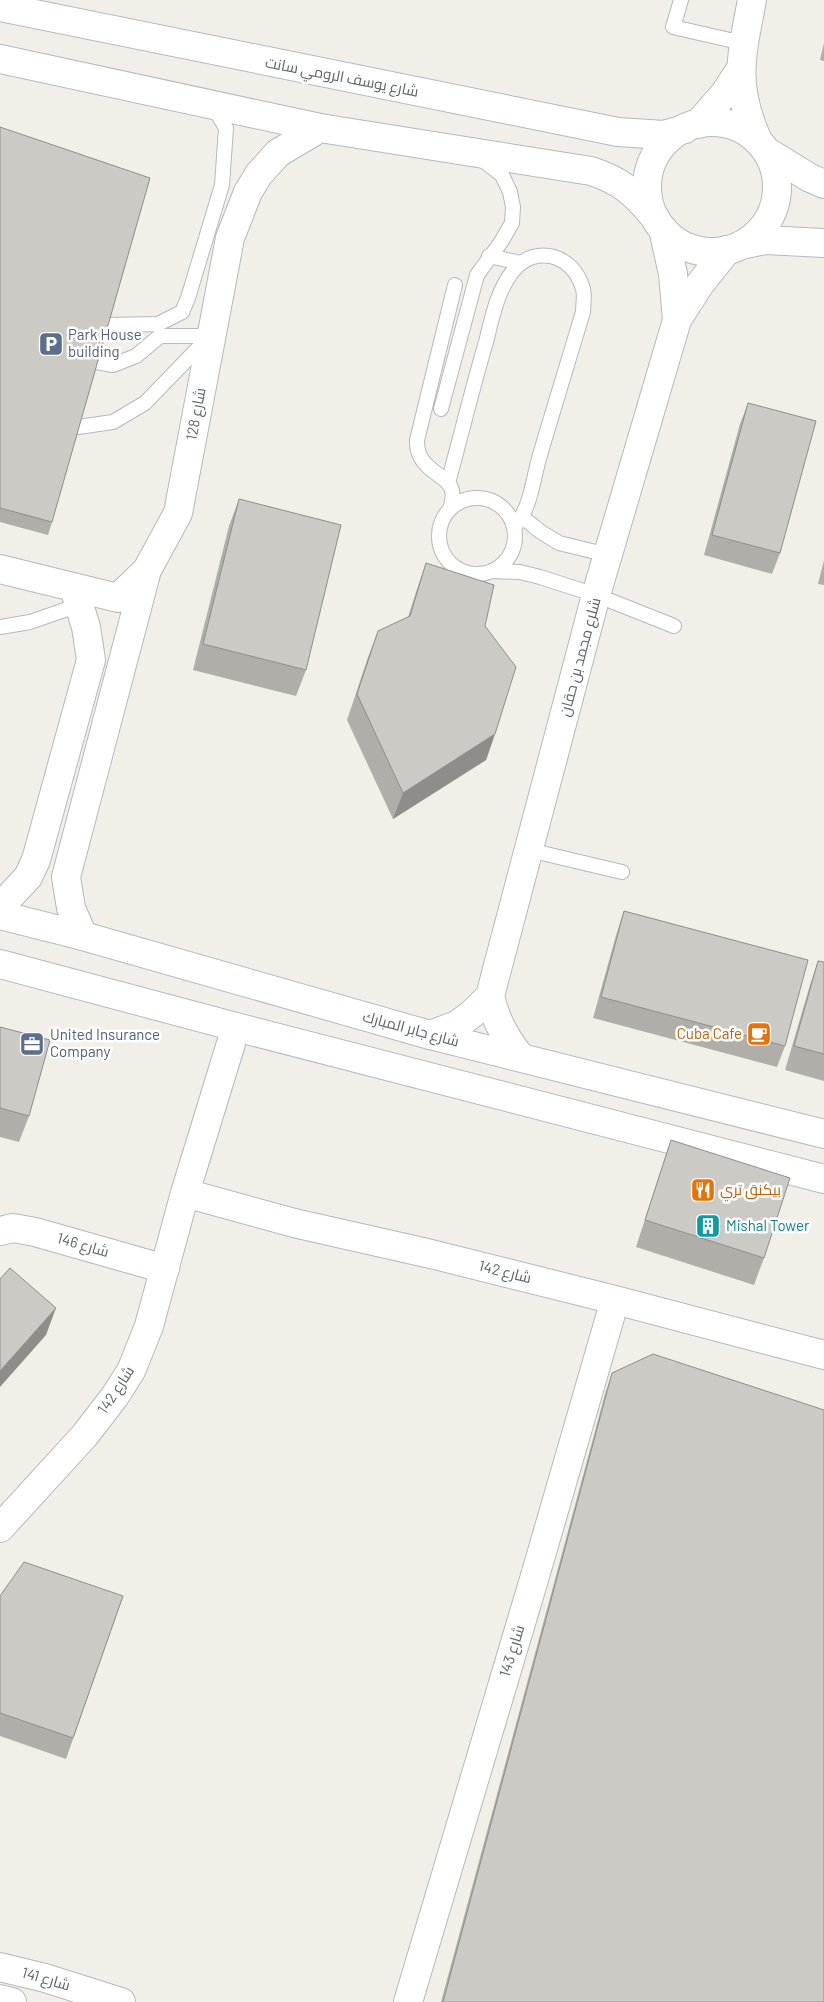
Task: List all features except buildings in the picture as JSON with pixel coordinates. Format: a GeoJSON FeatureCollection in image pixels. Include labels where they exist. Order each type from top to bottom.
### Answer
{"type":"FeatureCollection","features":[{"type":"Feature","properties":{"kind":"street"},"geometry":{"type":"LineString","coordinates":[[734,247],[752,237],[762,228],[770,217],[777,190],[776,176],[744,107],[742,56],[752,0]]}},
{"type":"Feature","properties":{"kind":"street","name":"شارع يوسف الرومي سانت"},"geometry":{"type":"LineString","coordinates":[[7,6],[618,132],[664,135],[691,126]]}},
{"type":"Feature","properties":{"kind":"street"},"geometry":{"type":"LineString","coordinates":[[659,224],[650,204],[648,188],[651,167],[660,149],[675,134],[691,126],[725,94],[742,56]]}},
{"type":"Feature","properties":{"kind":"street"},"geometry":{"type":"LineString","coordinates":[[0,59],[320,128],[591,171],[616,181],[633,193],[676,241],[692,249],[709,252],[765,240],[824,243]]}},
{"type":"Feature","properties":{"kind":"street"},"geometry":{"type":"LineString","coordinates":[[691,126],[714,122],[730,125],[750,134],[762,146],[810,178],[824,184]]}},
{"type":"Feature","properties":{"kind":"street","name":"شارع 128"},"geometry":{"type":"LineString","coordinates":[[0,569],[76,597],[118,598],[147,570],[178,513],[230,238],[248,192],[259,174],[278,153],[320,128]]}},
{"type":"Feature","properties":{"kind":"street","name":"شلرع مجمد بن حقان"},"geometry":{"type":"LineString","coordinates":[[659,224],[673,274],[677,320]]}},
{"type":"Feature","properties":{"kind":"street","name":"شلرع مجمد بن حقان"},"geometry":{"type":"LineString","coordinates":[[490,996],[596,595],[677,320],[700,284],[734,247]]}},
{"type":"Feature","properties":{"kind":"street"},"geometry":{"type":"LineString","coordinates":[[83,936],[71,908],[66,877],[147,570]]}},
{"type":"Feature","properties":{"kind":"street"},"geometry":{"type":"LineString","coordinates":[[0,907],[28,877],[36,860],[91,660],[86,627],[76,597]]}},
{"type":"Feature","properties":{"kind":"street","name":"شارع جابر المبارك"},"geometry":{"type":"LineString","coordinates":[[0,915],[83,936],[430,1035],[824,1134]]}},
{"type":"Feature","properties":{"kind":"street"},"geometry":{"type":"LineString","coordinates":[[0,964],[824,1179]]}},
{"type":"Feature","properties":{"kind":"street"},"geometry":{"type":"LineString","coordinates":[[430,1035],[457,1026],[490,996]]}},
{"type":"Feature","properties":{"kind":"street"},"geometry":{"type":"LineString","coordinates":[[490,996],[495,1016],[504,1035],[520,1057]]}},
{"type":"Feature","properties":{"kind":"street","name":"شارع 142"},"geometry":{"type":"LineString","coordinates":[[0,1528],[78,1442],[115,1396],[131,1371],[149,1326],[185,1193],[236,1027]]}},
{"type":"Feature","properties":{"kind":"street","name":"شارع 142"},"geometry":{"type":"LineString","coordinates":[[185,1193],[294,1223],[431,1254],[824,1354]]}},
{"type":"Feature","properties":{"kind":"street","name":"شارع 146"},"geometry":{"type":"LineString","coordinates":[[0,1231],[13,1228],[34,1232],[165,1269]]}},
{"type":"Feature","properties":{"kind":"street","name":"شارع 143"},"geometry":{"type":"LineString","coordinates":[[408,2002],[615,1300]]}},
{"type":"Feature","properties":{"kind":"street","name":"شارع 141"},"geometry":{"type":"LineString","coordinates":[[0,1967],[45,1978],[121,2002]]}},
{"type":"Feature","properties":{"kind":"street","name":"شارع 141"},"geometry":{"type":"LineString","coordinates":[[0,1999],[12,2002]]}},
{"type":"Feature","properties":{"kind":"lane"},"geometry":{"type":"LineString","coordinates":[[681,0],[673,27],[742,56]]}},
{"type":"Feature","properties":{"kind":"lane"},"geometry":{"type":"LineString","coordinates":[[107,325],[158,324],[182,312],[222,186],[226,128],[211,104]]}},
{"type":"Feature","properties":{"kind":"lane"},"geometry":{"type":"LineString","coordinates":[[441,409],[477,275],[512,223],[513,207],[510,192],[502,175],[473,152]]}},
{"type":"Feature","properties":{"kind":"lane"},"geometry":{"type":"LineString","coordinates":[[448,483],[498,299],[512,272],[521,263],[536,255],[550,255],[565,262],[578,277],[584,290],[583,312],[518,522],[512,552],[504,563],[493,571]]}},
{"type":"Feature","properties":{"kind":"lane"},"geometry":{"type":"LineString","coordinates":[[489,256],[521,263]]}},
{"type":"Feature","properties":{"kind":"lane"},"geometry":{"type":"LineString","coordinates":[[450,509],[453,494],[448,483],[428,467],[419,456],[416,440],[455,285]]}},
{"type":"Feature","properties":{"kind":"lane"},"geometry":{"type":"LineString","coordinates":[[96,362],[113,365],[136,356],[160,336],[210,336]]}},
{"type":"Feature","properties":{"kind":"lane"},"geometry":{"type":"LineString","coordinates":[[78,427],[113,422],[145,403],[210,336]]}},
{"type":"Feature","properties":{"kind":"lane"},"geometry":{"type":"LineString","coordinates":[[608,555],[559,543],[518,522],[500,504],[488,498],[474,497],[461,501],[450,509],[442,520],[439,533],[440,546],[446,558],[455,567],[467,573],[480,574],[493,571],[520,572],[596,595],[674,626]]}},
{"type":"Feature","properties":{"kind":"lane"},"geometry":{"type":"LineString","coordinates":[[0,627],[30,622],[76,597]]}},
{"type":"Feature","properties":{"kind":"lane"},"geometry":{"type":"LineString","coordinates":[[529,850],[622,872]]}},
{"type":"Feature","properties":{"kind":"place","name":"Park House building"},"geometry":{"type":"Point","coordinates":[51,344]}},
{"type":"Feature","properties":{"kind":"place","name":"Cuba Cafe"},"geometry":{"type":"Point","coordinates":[759,1034]}},
{"type":"Feature","properties":{"kind":"place","name":"United Insurance Company"},"geometry":{"type":"Point","coordinates":[32,1044]}},
{"type":"Feature","properties":{"kind":"place","name":"بيكنق تري"},"geometry":{"type":"Point","coordinates":[703,1190]}},
{"type":"Feature","properties":{"kind":"place","name":"Mishal Tower"},"geometry":{"type":"Point","coordinates":[708,1226]}}]}
